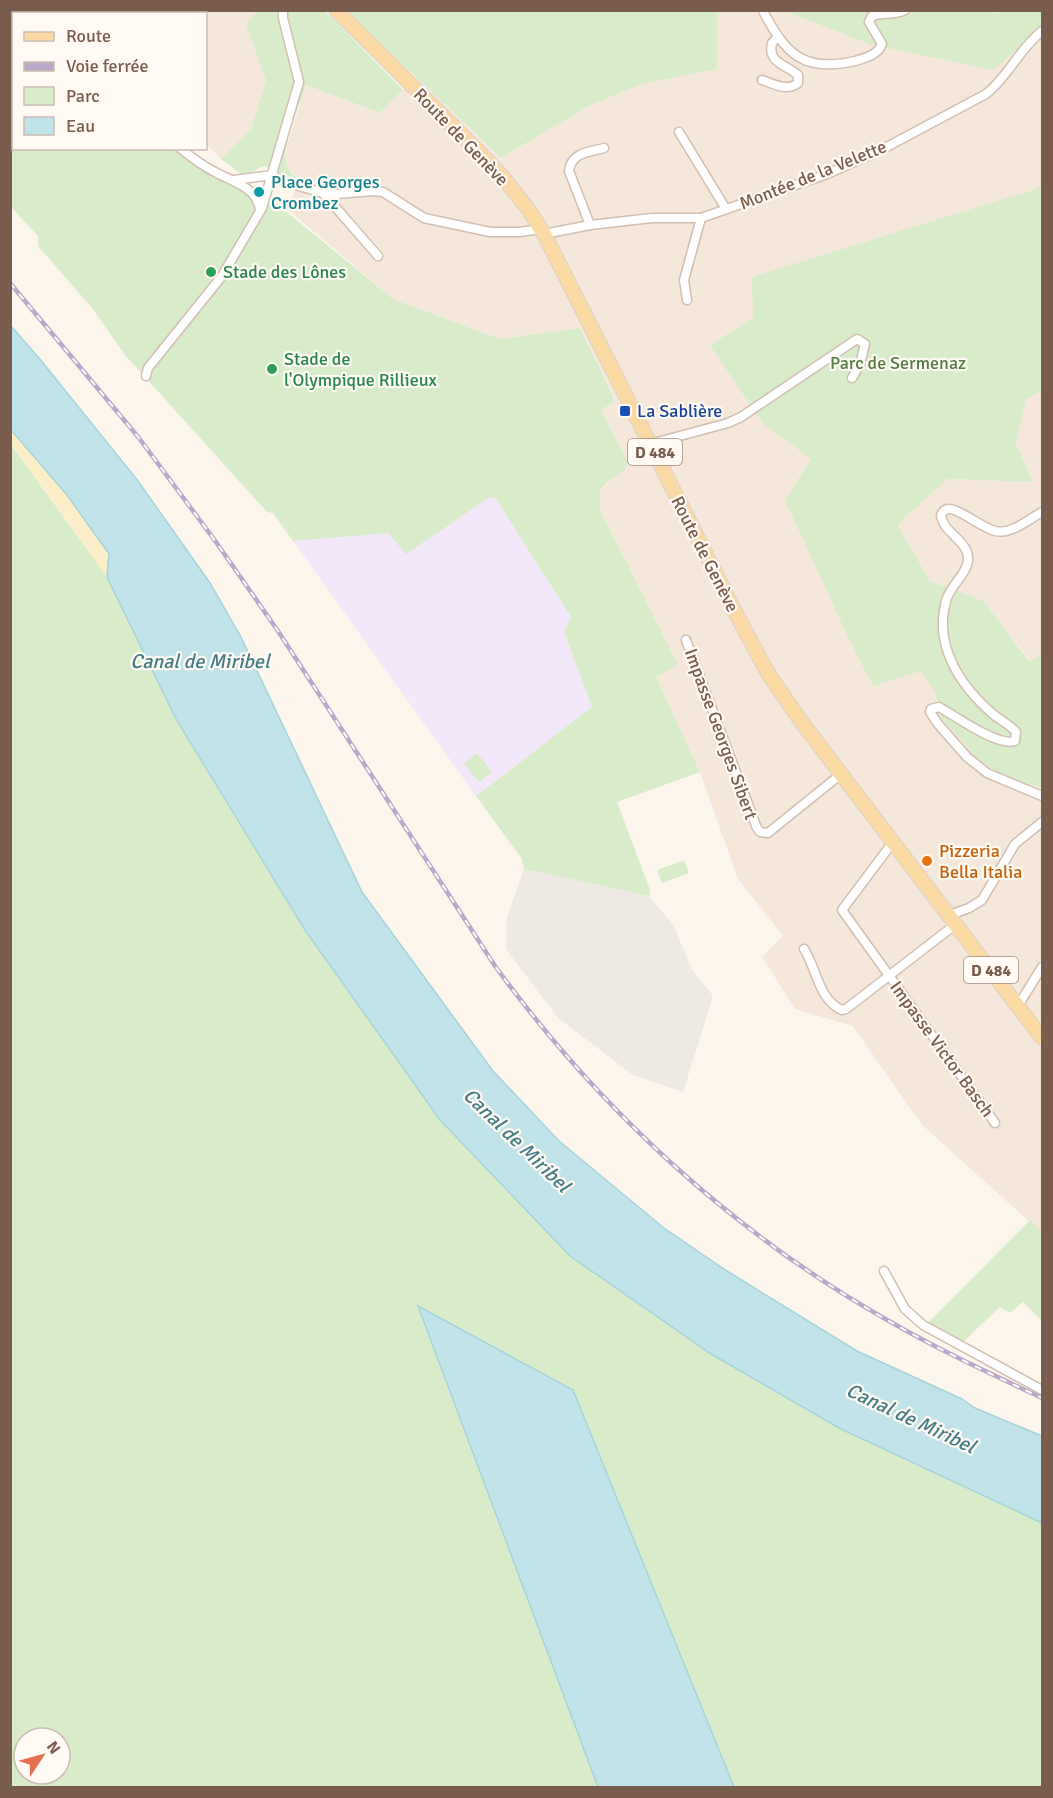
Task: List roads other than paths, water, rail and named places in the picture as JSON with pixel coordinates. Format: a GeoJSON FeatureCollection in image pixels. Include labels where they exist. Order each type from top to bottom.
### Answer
{"type":"FeatureCollection","features":[{"type":"Feature","properties":{"kind":"main road","name":"Route de Genève"},"geometry":{"type":"LineString","coordinates":[[336,10],[502,176],[543,231],[702,548],[770,675],[803,724],[1042,1038]]}},
{"type":"Feature","properties":{"kind":"street"},"geometry":{"type":"LineString","coordinates":[[146,376],[148,368],[222,276],[261,210],[299,82],[283,10]]}},
{"type":"Feature","properties":{"kind":"street"},"geometry":{"type":"LineString","coordinates":[[763,11],[777,38],[788,50],[808,63],[837,64],[874,54],[882,44],[871,29],[869,22],[872,16],[881,13],[898,14],[904,10]]}},
{"type":"Feature","properties":{"kind":"street","name":"Montée de la Velette"},"geometry":{"type":"LineString","coordinates":[[272,175],[285,182],[323,193],[337,194],[373,190],[383,192],[424,218],[490,231],[543,231],[652,218],[701,218],[827,174],[870,155],[978,99],[993,88],[1022,49],[1042,31]]}},
{"type":"Feature","properties":{"kind":"street"},"geometry":{"type":"LineString","coordinates":[[762,80],[785,88],[798,83],[798,75],[777,62],[771,53],[772,43],[777,38]]}},
{"type":"Feature","properties":{"kind":"street"},"geometry":{"type":"LineString","coordinates":[[679,132],[726,209]]}},
{"type":"Feature","properties":{"kind":"street"},"geometry":{"type":"LineString","coordinates":[[590,225],[569,171],[570,164],[577,155],[604,148]]}},
{"type":"Feature","properties":{"kind":"street"},"geometry":{"type":"LineString","coordinates":[[183,150],[216,173],[247,188],[256,197],[261,210]]}},
{"type":"Feature","properties":{"kind":"street"},"geometry":{"type":"LineString","coordinates":[[234,180],[272,175]]}},
{"type":"Feature","properties":{"kind":"street"},"geometry":{"type":"LineString","coordinates":[[323,193],[378,256]]}},
{"type":"Feature","properties":{"kind":"street"},"geometry":{"type":"LineString","coordinates":[[687,300],[684,280],[701,218]]}},
{"type":"Feature","properties":{"kind":"street"},"geometry":{"type":"LineString","coordinates":[[650,444],[728,423],[741,417],[857,339],[864,344],[860,364],[852,378]]}},
{"type":"Feature","properties":{"kind":"street"},"geometry":{"type":"LineString","coordinates":[[1042,512],[1007,531],[999,532],[979,525],[953,509],[948,508],[941,515],[944,525],[961,542],[968,555],[966,567],[949,592],[943,613],[947,651],[961,680],[995,715],[1016,732],[1015,741],[1004,742],[977,730],[939,707],[931,709],[930,712],[967,757],[987,774],[1042,796]]}},
{"type":"Feature","properties":{"kind":"street","name":"Impasse Georges Sibert"},"geometry":{"type":"LineString","coordinates":[[686,640],[756,828],[760,832],[768,833],[841,774]]}},
{"type":"Feature","properties":{"kind":"street"},"geometry":{"type":"LineString","coordinates":[[804,949],[827,999],[837,1008],[846,1009],[889,976],[953,919],[982,900],[1015,844],[1042,822]]}},
{"type":"Feature","properties":{"kind":"street","name":"Impasse Victor Basch"},"geometry":{"type":"LineString","coordinates":[[893,842],[842,910],[995,1123]]}},
{"type":"Feature","properties":{"kind":"street"},"geometry":{"type":"LineString","coordinates":[[1018,1005],[1042,967]]}},
{"type":"Feature","properties":{"kind":"street"},"geometry":{"type":"LineString","coordinates":[[884,1271],[905,1309],[923,1325],[1042,1390]]}},
{"type":"Feature","properties":{"kind":"water","name":"Canal de Miribel"},"geometry":{"type":"Polygon","coordinates":[[[11,326],[138,481],[210,583],[241,637],[362,892],[493,1071],[559,1141],[664,1228],[727,1271],[857,1351],[962,1399],[975,1408],[1042,1436],[1042,1523],[839,1428],[711,1354],[570,1256],[440,1120],[305,930],[176,719],[107,577],[109,554],[67,495],[11,430],[11,326]]]}},
{"type":"Feature","properties":{"kind":"water"},"geometry":{"type":"Polygon","coordinates":[[[418,1306],[573,1390],[734,1787],[598,1787],[418,1306]]]}},
{"type":"Feature","properties":{"kind":"railway"},"geometry":{"type":"LineString","coordinates":[[10,283],[139,438],[216,542],[278,631],[495,966],[579,1070],[673,1164],[723,1208],[776,1249],[908,1332],[1042,1398]]}},
{"type":"Feature","properties":{"kind":"place","name":"Place Georges Crombez"},"geometry":{"type":"Point","coordinates":[259,192]}},
{"type":"Feature","properties":{"kind":"place","name":"Stade des Lônes"},"geometry":{"type":"Point","coordinates":[211,272]}},
{"type":"Feature","properties":{"kind":"place","name":"Stade de l'Olympique Rillieux"},"geometry":{"type":"Point","coordinates":[272,369]}},
{"type":"Feature","properties":{"kind":"place","name":"La Sablière"},"geometry":{"type":"Point","coordinates":[625,411]}},
{"type":"Feature","properties":{"kind":"place","name":"Pizzeria Bella Italia"},"geometry":{"type":"Point","coordinates":[927,861]}},
{"type":"Feature","properties":{"kind":"park label","name":"Parc de Sermenaz"},"geometry":{"type":"Point","coordinates":[898,363]}}]}
